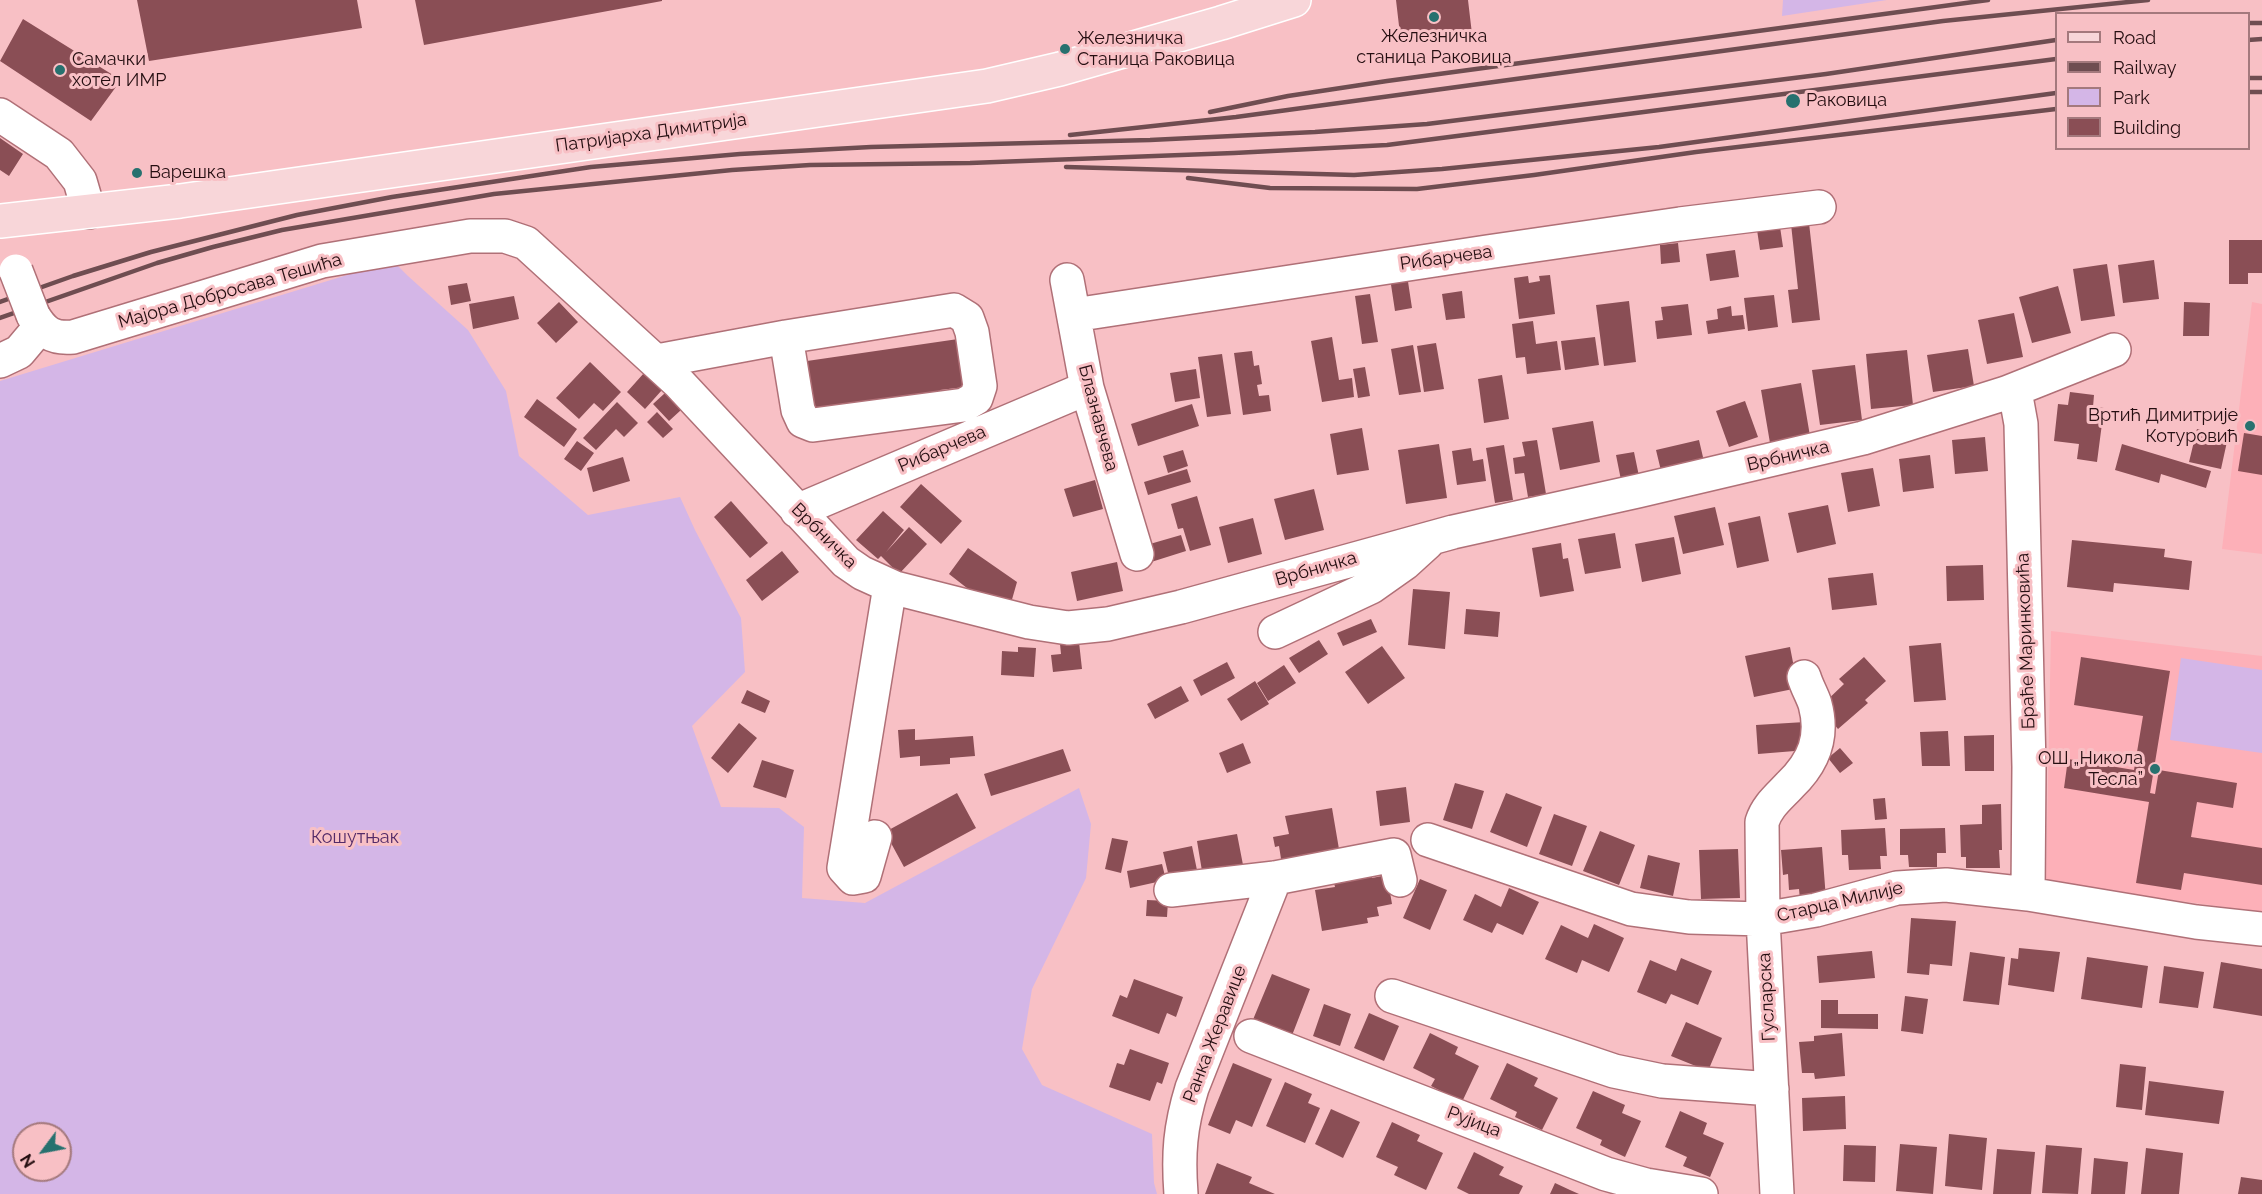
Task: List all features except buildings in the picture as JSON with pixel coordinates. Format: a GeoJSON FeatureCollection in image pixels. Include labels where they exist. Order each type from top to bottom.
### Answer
{"type":"FeatureCollection","features":[{"type":"Feature","properties":{"kind":"main road","name":"Патријарха Димитрија"},"geometry":{"type":"LineString","coordinates":[[0,221],[192,200],[993,85],[1060,69],[1294,0]]}},
{"type":"Feature","properties":{"kind":"street"},"geometry":{"type":"LineString","coordinates":[[0,115],[59,154],[80,181],[89,212]]}},
{"type":"Feature","properties":{"kind":"street","name":"Рибарчева"},"geometry":{"type":"LineString","coordinates":[[1074,315],[1578,239],[1819,207]]}},
{"type":"Feature","properties":{"kind":"street","name":"Мајора Добросава Тешића"},"geometry":{"type":"LineString","coordinates":[[37,321],[48,334],[60,338],[73,337],[322,261],[446,238],[492,234],[526,243],[607,320]]}},
{"type":"Feature","properties":{"kind":"street"},"geometry":{"type":"LineString","coordinates":[[0,361],[19,352],[37,321],[8,265]]}},
{"type":"Feature","properties":{"kind":"street","name":"Блазнавчева"},"geometry":{"type":"LineString","coordinates":[[1067,280],[1087,388],[1137,554]]}},
{"type":"Feature","properties":{"kind":"street"},"geometry":{"type":"LineString","coordinates":[[657,361],[786,336],[954,310],[967,318],[972,332],[980,386],[976,398],[964,405],[813,425],[803,421],[798,410],[786,336]]}},
{"type":"Feature","properties":{"kind":"street","name":"Врбничка"},"geometry":{"type":"LineString","coordinates":[[607,320],[657,361],[846,562],[862,573],[890,586],[1029,622],[1068,628],[1108,624],[1181,607],[1432,537],[1863,438],[2006,393],[2114,350]]}},
{"type":"Feature","properties":{"kind":"street","name":"Рибарчева"},"geometry":{"type":"LineString","coordinates":[[798,511],[1087,388]]}},
{"type":"Feature","properties":{"kind":"street","name":"Браће Маринковића"},"geometry":{"type":"LineString","coordinates":[[2006,393],[2018,402],[2021,424],[2030,767],[2028,894]]}},
{"type":"Feature","properties":{"kind":"street"},"geometry":{"type":"LineString","coordinates":[[1275,632],[1371,587],[1405,563],[1432,537]]}},
{"type":"Feature","properties":{"kind":"street"},"geometry":{"type":"LineString","coordinates":[[875,837],[864,876],[853,878],[844,868],[890,586]]}},
{"type":"Feature","properties":{"kind":"street","name":"Гусларска"},"geometry":{"type":"LineString","coordinates":[[1777,1194],[1762,919],[1762,822],[1772,803],[1797,779],[1809,762],[1817,740],[1816,711],[1804,677]]}},
{"type":"Feature","properties":{"kind":"street","name":"Старца Милије"},"geometry":{"type":"LineString","coordinates":[[1428,840],[1631,909],[1689,917],[1762,919],[1816,910],[1897,888],[1946,885],[2028,894],[2196,922],[2262,929]]}},
{"type":"Feature","properties":{"kind":"street"},"geometry":{"type":"LineString","coordinates":[[1171,890],[1272,867],[1394,855],[1400,880]]}},
{"type":"Feature","properties":{"kind":"street","name":"Ранка Жеравице"},"geometry":{"type":"LineString","coordinates":[[1181,1194],[1179,1151],[1182,1120],[1272,867]]}},
{"type":"Feature","properties":{"kind":"street"},"geometry":{"type":"LineString","coordinates":[[1392,996],[1631,1075],[1689,1084],[1772,1089]]}},
{"type":"Feature","properties":{"kind":"street","name":"Рујица"},"geometry":{"type":"LineString","coordinates":[[1251,1036],[1606,1174],[1646,1185],[1701,1194]]}},
{"type":"Feature","properties":{"kind":"shaded area","name":"Вртић Димитрије Котуровић"},"geometry":{"type":"Polygon","coordinates":[[[2252,302],[2262,304],[2262,554],[2222,549],[2252,302]]]}},
{"type":"Feature","properties":{"kind":"shaded area","name":"ОШ „Никола Тесла”"},"geometry":{"type":"Polygon","coordinates":[[[2051,631],[2262,656],[2262,912],[2046,883],[2051,631]]]}},
{"type":"Feature","properties":{"kind":"green space"},"geometry":{"type":"Polygon","coordinates":[[[1783,0],[1887,0],[1782,16],[1783,0]]]}},
{"type":"Feature","properties":{"kind":"green space","name":"Кошутњак"},"geometry":{"type":"Polygon","coordinates":[[[393,261],[468,330],[506,391],[519,456],[588,515],[680,497],[741,618],[745,672],[692,726],[721,807],[779,808],[804,827],[802,898],[865,903],[1079,788],[1091,824],[1086,878],[1032,989],[1022,1049],[1042,1085],[1152,1134],[1154,1183],[1157,1194],[0,1194],[0,381],[393,261]]]}},
{"type":"Feature","properties":{"kind":"green space"},"geometry":{"type":"Polygon","coordinates":[[[2181,658],[2262,670],[2262,753],[2170,740],[2181,658]]]}},
{"type":"Feature","properties":{"kind":"railway"},"geometry":{"type":"LineString","coordinates":[[1210,112],[1288,96],[1387,81],[1988,0]]}},
{"type":"Feature","properties":{"kind":"railway"},"geometry":{"type":"LineString","coordinates":[[1070,135],[1236,117],[1943,21],[2148,0]]}},
{"type":"Feature","properties":{"kind":"railway"},"geometry":{"type":"LineString","coordinates":[[2250,23],[2262,23]]}},
{"type":"Feature","properties":{"kind":"railway"},"geometry":{"type":"LineString","coordinates":[[2250,40],[2262,39]]}},
{"type":"Feature","properties":{"kind":"railway"},"geometry":{"type":"LineString","coordinates":[[0,302],[151,252],[297,215],[392,197],[591,167],[740,154],[871,147],[1150,140],[1427,124],[1826,74],[2055,40]]}},
{"type":"Feature","properties":{"kind":"railway"},"geometry":{"type":"LineString","coordinates":[[0,318],[157,263],[213,247],[282,230],[494,194],[732,170],[810,165],[970,163],[1387,145],[2055,59]]}},
{"type":"Feature","properties":{"kind":"railway"},"geometry":{"type":"LineString","coordinates":[[2250,78],[2262,78]]}},
{"type":"Feature","properties":{"kind":"railway"},"geometry":{"type":"LineString","coordinates":[[2250,92],[2262,92]]}},
{"type":"Feature","properties":{"kind":"railway"},"geometry":{"type":"LineString","coordinates":[[1066,167],[1354,175],[1442,169],[1659,147],[2055,93]]}},
{"type":"Feature","properties":{"kind":"railway"},"geometry":{"type":"LineString","coordinates":[[1188,178],[1270,188],[1417,189],[1696,152],[2055,109]]}},
{"type":"Feature","properties":{"kind":"place","name":"Железничка станица Раковица"},"geometry":{"type":"Point","coordinates":[1434,17]}},
{"type":"Feature","properties":{"kind":"place","name":"Железничка Станица Раковица"},"geometry":{"type":"Point","coordinates":[1065,49]}},
{"type":"Feature","properties":{"kind":"place","name":"Самачки хотел ИМР"},"geometry":{"type":"Point","coordinates":[60,70]}},
{"type":"Feature","properties":{"kind":"place","name":"Раковица"},"geometry":{"type":"Point","coordinates":[1793,101]}},
{"type":"Feature","properties":{"kind":"place","name":"Варешка"},"geometry":{"type":"Point","coordinates":[137,173]}},
{"type":"Feature","properties":{"kind":"place","name":"Вртић Димитрије Котуровић"},"geometry":{"type":"Point","coordinates":[2250,426]}},
{"type":"Feature","properties":{"kind":"place","name":"ОШ „Никола Тесла”"},"geometry":{"type":"Point","coordinates":[2155,769]}}]}
